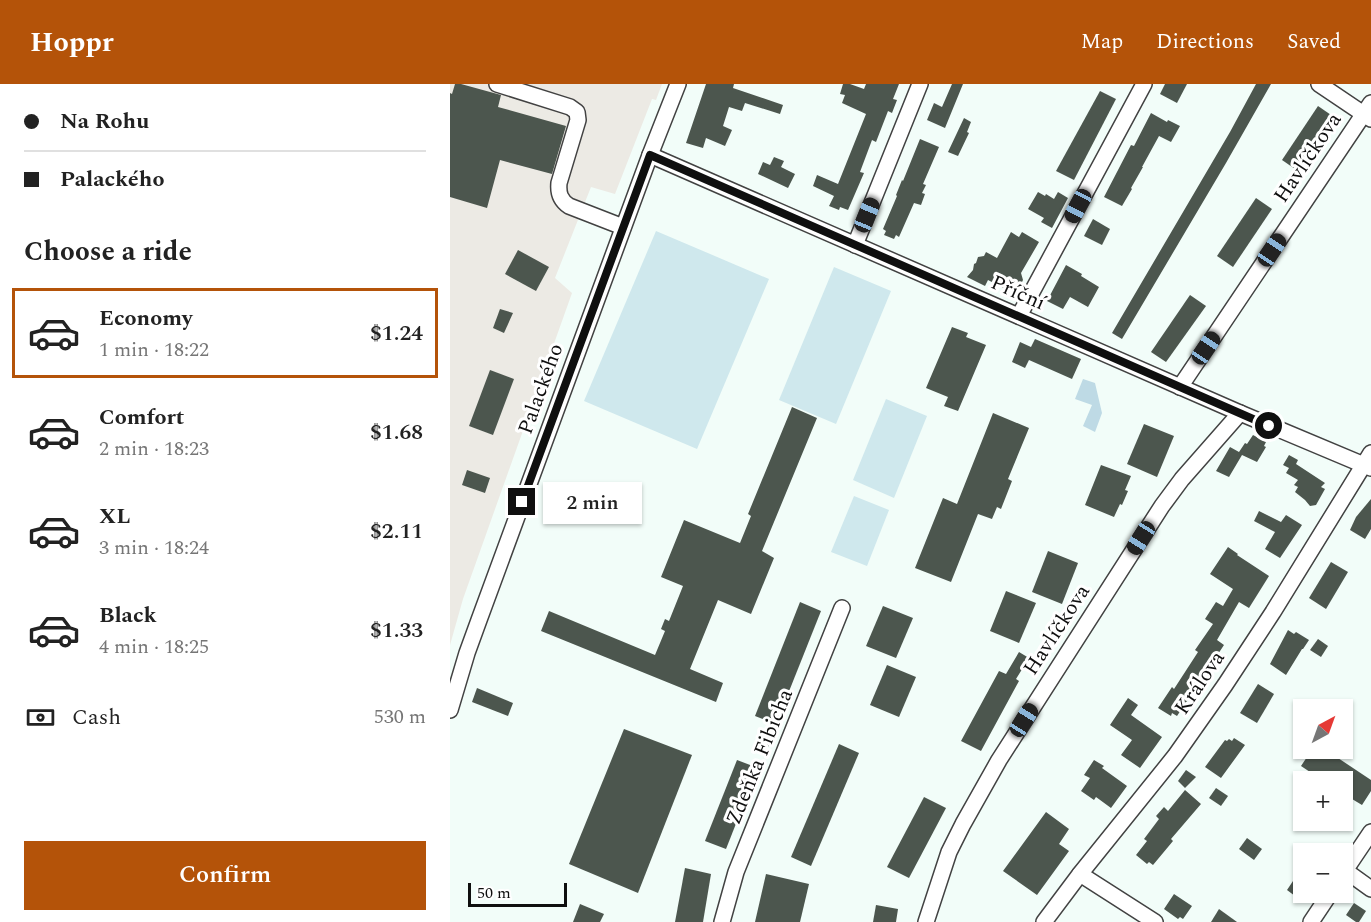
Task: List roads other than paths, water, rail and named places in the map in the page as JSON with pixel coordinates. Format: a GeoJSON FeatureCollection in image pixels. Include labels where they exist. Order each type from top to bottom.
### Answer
{"type":"FeatureCollection","features":[{"type":"Feature","properties":{"kind":"street"},"geometry":{"type":"LineString","coordinates":[[497,84],[570,107],[577,112],[578,120],[558,189],[560,197],[569,206],[623,227]]}},
{"type":"Feature","properties":{"kind":"street","name":"Palackého"},"geometry":{"type":"LineString","coordinates":[[450,710],[479,620],[678,84]]}},
{"type":"Feature","properties":{"kind":"street"},"geometry":{"type":"LineString","coordinates":[[855,245],[920,84]]}},
{"type":"Feature","properties":{"kind":"street"},"geometry":{"type":"LineString","coordinates":[[1019,316],[1144,84]]}},
{"type":"Feature","properties":{"kind":"street"},"geometry":{"type":"LineString","coordinates":[[1318,84],[1368,112]]}},
{"type":"Feature","properties":{"kind":"street","name":"Havlíčkova"},"geometry":{"type":"LineString","coordinates":[[1180,387],[1368,112]]}},
{"type":"Feature","properties":{"kind":"street","name":"Příční"},"geometry":{"type":"LineString","coordinates":[[650,155],[1240,414],[1369,462]]}},
{"type":"Feature","properties":{"kind":"street","name":"Havlíčkova"},"geometry":{"type":"LineString","coordinates":[[926,922],[949,852],[999,760],[1161,506],[1240,414]]}},
{"type":"Feature","properties":{"kind":"street","name":"Králova"},"geometry":{"type":"LineString","coordinates":[[1044,922],[1175,756],[1225,685],[1369,462]]}},
{"type":"Feature","properties":{"kind":"street","name":"Zdeňka Fibicha"},"geometry":{"type":"LineString","coordinates":[[722,922],[736,872],[842,608]]}},
{"type":"Feature","properties":{"kind":"street"},"geometry":{"type":"LineString","coordinates":[[1353,859],[1371,832]]}},
{"type":"Feature","properties":{"kind":"street"},"geometry":{"type":"LineString","coordinates":[[1080,874],[1155,922]]}},
{"type":"Feature","properties":{"kind":"street"},"geometry":{"type":"LineString","coordinates":[[1353,878],[1371,889]]}},
{"type":"Feature","properties":{"kind":"street"},"geometry":{"type":"LineString","coordinates":[[1311,922],[1324,903]]}}]}
